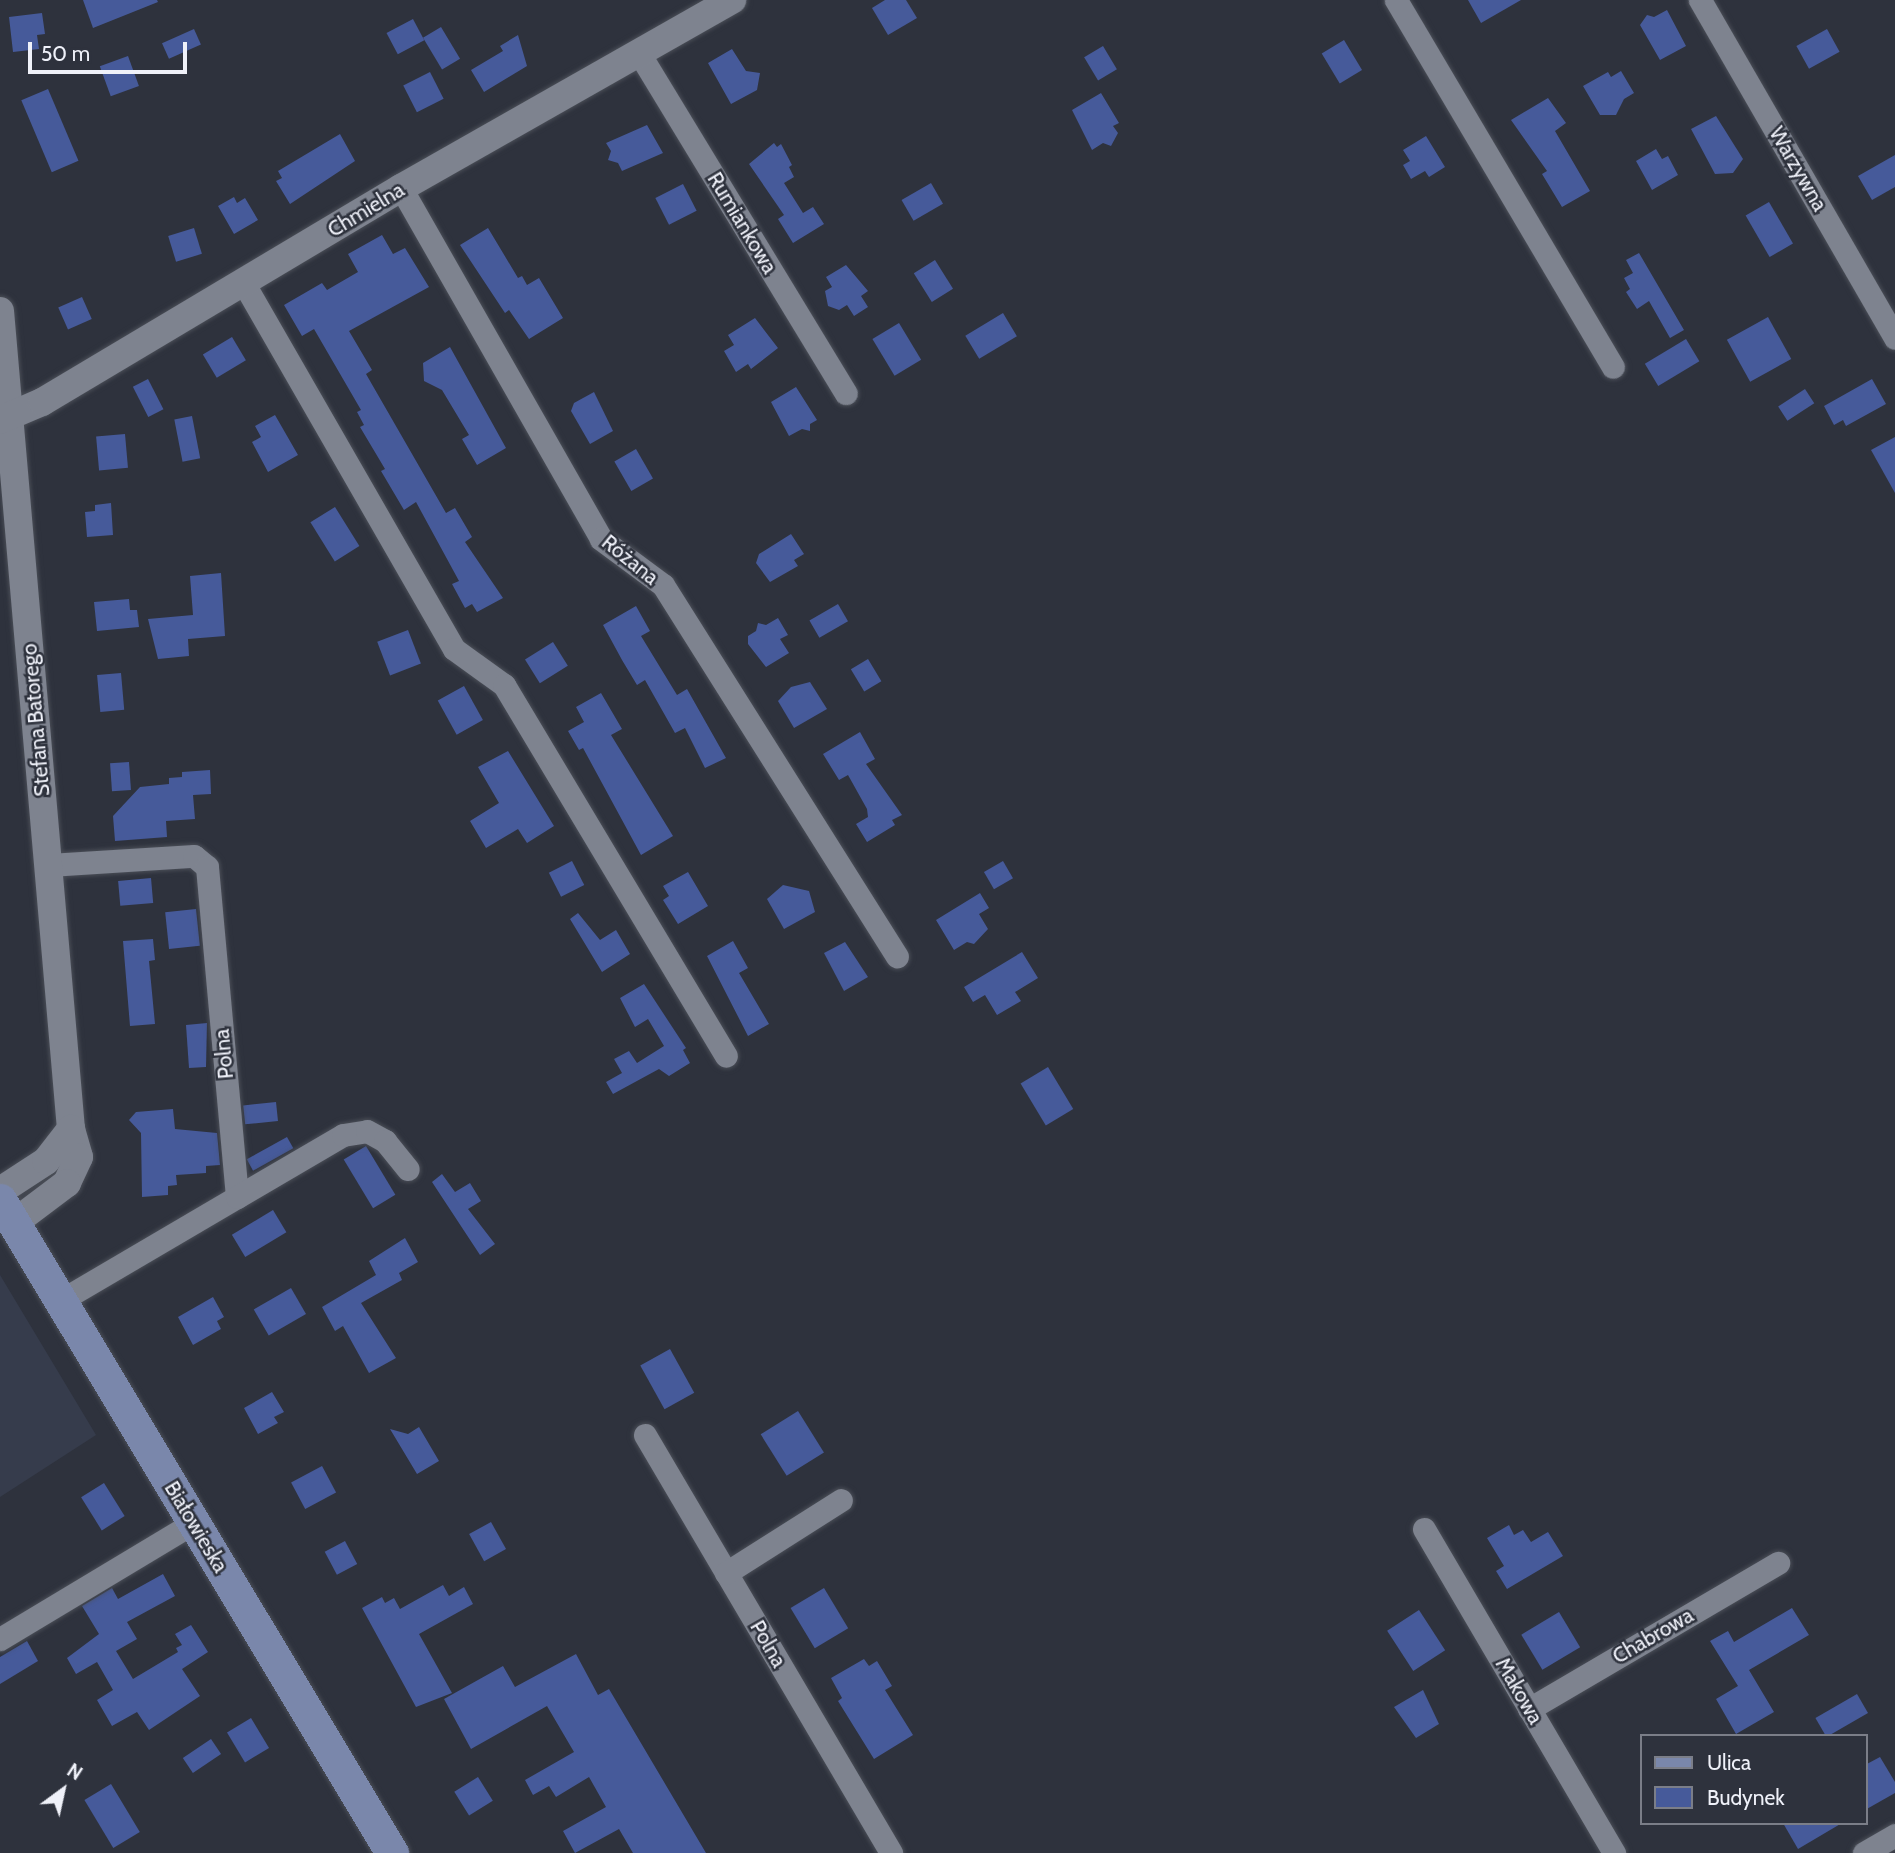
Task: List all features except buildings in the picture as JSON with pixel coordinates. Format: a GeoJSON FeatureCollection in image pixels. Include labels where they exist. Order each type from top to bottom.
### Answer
{"type":"FeatureCollection","features":[{"type":"Feature","properties":{"kind":"main road","name":"Białowieska"},"geometry":{"type":"LineString","coordinates":[[7,1212],[392,1853]]}},
{"type":"Feature","properties":{"kind":"street","name":"Chmielna"},"geometry":{"type":"LineString","coordinates":[[4,418],[43,402],[401,188],[732,0]]}},
{"type":"Feature","properties":{"kind":"street"},"geometry":{"type":"LineString","coordinates":[[1396,0],[1613,367]]}},
{"type":"Feature","properties":{"kind":"street","name":"Warzywna"},"geometry":{"type":"LineString","coordinates":[[1700,0],[1895,338]]}},
{"type":"Feature","properties":{"kind":"street","name":"Rumiankowa"},"geometry":{"type":"LineString","coordinates":[[639,53],[846,393]]}},
{"type":"Feature","properties":{"kind":"street","name":"Różana"},"geometry":{"type":"LineString","coordinates":[[401,188],[601,539],[663,585],[897,957]]}},
{"type":"Feature","properties":{"kind":"street"},"geometry":{"type":"LineString","coordinates":[[243,282],[454,649],[504,685],[726,1056]]}},
{"type":"Feature","properties":{"kind":"street","name":"Stefana Batorego"},"geometry":{"type":"LineString","coordinates":[[0,311],[4,418],[49,865],[71,1129],[79,1157],[67,1183],[7,1212]]}},
{"type":"Feature","properties":{"kind":"street","name":"Polna"},"geometry":{"type":"LineString","coordinates":[[49,865],[194,856],[207,867],[237,1197]]}},
{"type":"Feature","properties":{"kind":"street"},"geometry":{"type":"LineString","coordinates":[[0,1191],[46,1161],[71,1129]]}},
{"type":"Feature","properties":{"kind":"street"},"geometry":{"type":"LineString","coordinates":[[60,1301],[343,1135],[367,1130],[385,1142],[408,1169]]}},
{"type":"Feature","properties":{"kind":"street","name":"Polna"},"geometry":{"type":"LineString","coordinates":[[645,1435],[891,1853]]}},
{"type":"Feature","properties":{"kind":"street"},"geometry":{"type":"LineString","coordinates":[[726,1573],[841,1500]]}},
{"type":"Feature","properties":{"kind":"street"},"geometry":{"type":"LineString","coordinates":[[0,1639],[193,1523]]}},
{"type":"Feature","properties":{"kind":"street","name":"Makowa"},"geometry":{"type":"LineString","coordinates":[[1424,1529],[1614,1853]]}},
{"type":"Feature","properties":{"kind":"street","name":"Chabrowa"},"geometry":{"type":"LineString","coordinates":[[1529,1709],[1778,1563]]}},
{"type":"Feature","properties":{"kind":"street"},"geometry":{"type":"LineString","coordinates":[[1864,1853],[1895,1835]]}},
{"type":"Feature","properties":{"kind":"shaded area"},"geometry":{"type":"Polygon","coordinates":[[[0,1275],[96,1435],[0,1497],[0,1275]]]}}]}
